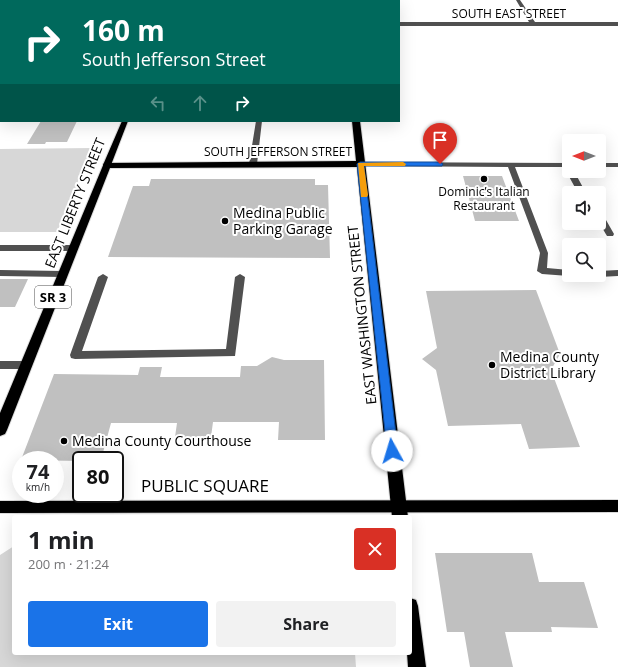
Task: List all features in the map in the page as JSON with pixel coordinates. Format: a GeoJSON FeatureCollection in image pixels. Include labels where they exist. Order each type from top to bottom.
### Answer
{"type":"FeatureCollection","features":[{"type":"Feature","properties":{"kind":"highway","name":"EAST WASHINGTON STREET"},"geometry":{"type":"LineString","coordinates":[[356,122],[399,511]]}},
{"type":"Feature","properties":{"kind":"highway","name":"SOUTH JEFFERSON STREET"},"geometry":{"type":"LineString","coordinates":[[107,164],[360,164]]}},
{"type":"Feature","properties":{"kind":"highway","name":"EAST LIBERTY STREET"},"geometry":{"type":"LineString","coordinates":[[0,430],[107,164]]}},
{"type":"Feature","properties":{"kind":"highway"},"geometry":{"type":"LineString","coordinates":[[412,623],[417,667]]}},
{"type":"Feature","properties":{"kind":"main road","name":"EAST LIBERTY STREET"},"geometry":{"type":"LineString","coordinates":[[107,164],[125,122]]}},
{"type":"Feature","properties":{"kind":"main road","name":"PUBLIC SQUARE"},"geometry":{"type":"LineString","coordinates":[[0,507],[399,511],[618,506]]}},
{"type":"Feature","properties":{"kind":"street"},"geometry":{"type":"LineString","coordinates":[[518,0],[533,24]]}},
{"type":"Feature","properties":{"kind":"street","name":"SOUTH EAST STREET"},"geometry":{"type":"LineString","coordinates":[[400,24],[618,24]]}},
{"type":"Feature","properties":{"kind":"street"},"geometry":{"type":"LineString","coordinates":[[253,164],[259,122]]}},
{"type":"Feature","properties":{"kind":"street","name":"SOUTH JEFFERSON STREET"},"geometry":{"type":"LineString","coordinates":[[360,164],[511,164],[562,167]]}},
{"type":"Feature","properties":{"kind":"street"},"geometry":{"type":"LineString","coordinates":[[511,164],[544,253],[542,271],[562,272]]}},
{"type":"Feature","properties":{"kind":"street"},"geometry":{"type":"LineString","coordinates":[[606,165],[618,165]]}},
{"type":"Feature","properties":{"kind":"street"},"geometry":{"type":"LineString","coordinates":[[606,227],[610,234]]}},
{"type":"Feature","properties":{"kind":"street"},"geometry":{"type":"LineString","coordinates":[[0,248],[73,248]]}},
{"type":"Feature","properties":{"kind":"street"},"geometry":{"type":"LineString","coordinates":[[0,273],[62,274]]}},
{"type":"Feature","properties":{"kind":"street"},"geometry":{"type":"LineString","coordinates":[[606,274],[618,273]]}},
{"type":"Feature","properties":{"kind":"street"},"geometry":{"type":"LineString","coordinates":[[103,277],[75,355],[230,353],[240,277]]}},
{"type":"Feature","properties":{"kind":"street"},"geometry":{"type":"LineString","coordinates":[[0,365],[25,365]]}},
{"type":"Feature","properties":{"kind":"shaded area"},"geometry":{"type":"Polygon","coordinates":[[[92,148],[57,232],[0,232],[0,149],[92,148]]]}},
{"type":"Feature","properties":{"kind":"shaded area"},"geometry":{"type":"Polygon","coordinates":[[[12,547],[12,655],[355,655],[356,667],[0,667],[0,555],[12,547]]]}},
{"type":"Feature","properties":{"kind":"building"},"geometry":{"type":"Polygon","coordinates":[[[40,122],[77,122],[67,142],[27,144],[40,122]]]}},
{"type":"Feature","properties":{"kind":"building"},"geometry":{"type":"Polygon","coordinates":[[[463,176],[502,176],[519,221],[475,221],[463,176]]]}},
{"type":"Feature","properties":{"kind":"building","name":"Medina Public Parking Garage"},"geometry":{"type":"Polygon","coordinates":[[[151,179],[315,179],[315,185],[328,185],[330,258],[108,257],[133,186],[149,186],[151,179]]]}},
{"type":"Feature","properties":{"kind":"building"},"geometry":{"type":"Polygon","coordinates":[[[0,279],[28,279],[15,307],[0,307],[0,279]]]}},
{"type":"Feature","properties":{"kind":"building","name":"Medina County District Library"},"geometry":{"type":"Polygon","coordinates":[[[536,290],[560,354],[551,370],[580,447],[529,449],[521,424],[448,426],[436,370],[422,359],[437,348],[426,291],[536,290]]]}},
{"type":"Feature","properties":{"kind":"building"},"geometry":{"type":"Polygon","coordinates":[[[272,357],[284,360],[324,360],[325,440],[278,440],[279,422],[213,422],[211,437],[175,437],[177,423],[111,423],[103,451],[72,451],[72,461],[64,461],[64,451],[24,451],[54,374],[138,375],[140,367],[162,367],[160,377],[240,377],[241,366],[257,366],[272,357]]]}},
{"type":"Feature","properties":{"kind":"building"},"geometry":{"type":"Polygon","coordinates":[[[435,553],[532,553],[539,582],[584,582],[598,628],[551,627],[552,632],[505,632],[513,667],[470,667],[464,632],[447,632],[435,553]]]}},
{"type":"Feature","properties":{"kind":"slow traffic"},"geometry":{"type":"LineString","coordinates":[[364,195],[360,164],[403,164]]}},
{"type":"Feature","properties":{"kind":"place","name":"Dominic’s Italian Restaurant"},"geometry":{"type":"Point","coordinates":[484,179]}},
{"type":"Feature","properties":{"kind":"place","name":"Medina Public Parking Garage"},"geometry":{"type":"Point","coordinates":[225,221]}},
{"type":"Feature","properties":{"kind":"place","name":"Medina County District Library"},"geometry":{"type":"Point","coordinates":[492,365]}},
{"type":"Feature","properties":{"kind":"place","name":"Medina County Courthouse"},"geometry":{"type":"Point","coordinates":[64,441]}},
{"type":"Feature","properties":{"kind":"route"},"geometry":{"type":"LineString","coordinates":[[392,451],[360,164],[440,164]]}}]}
